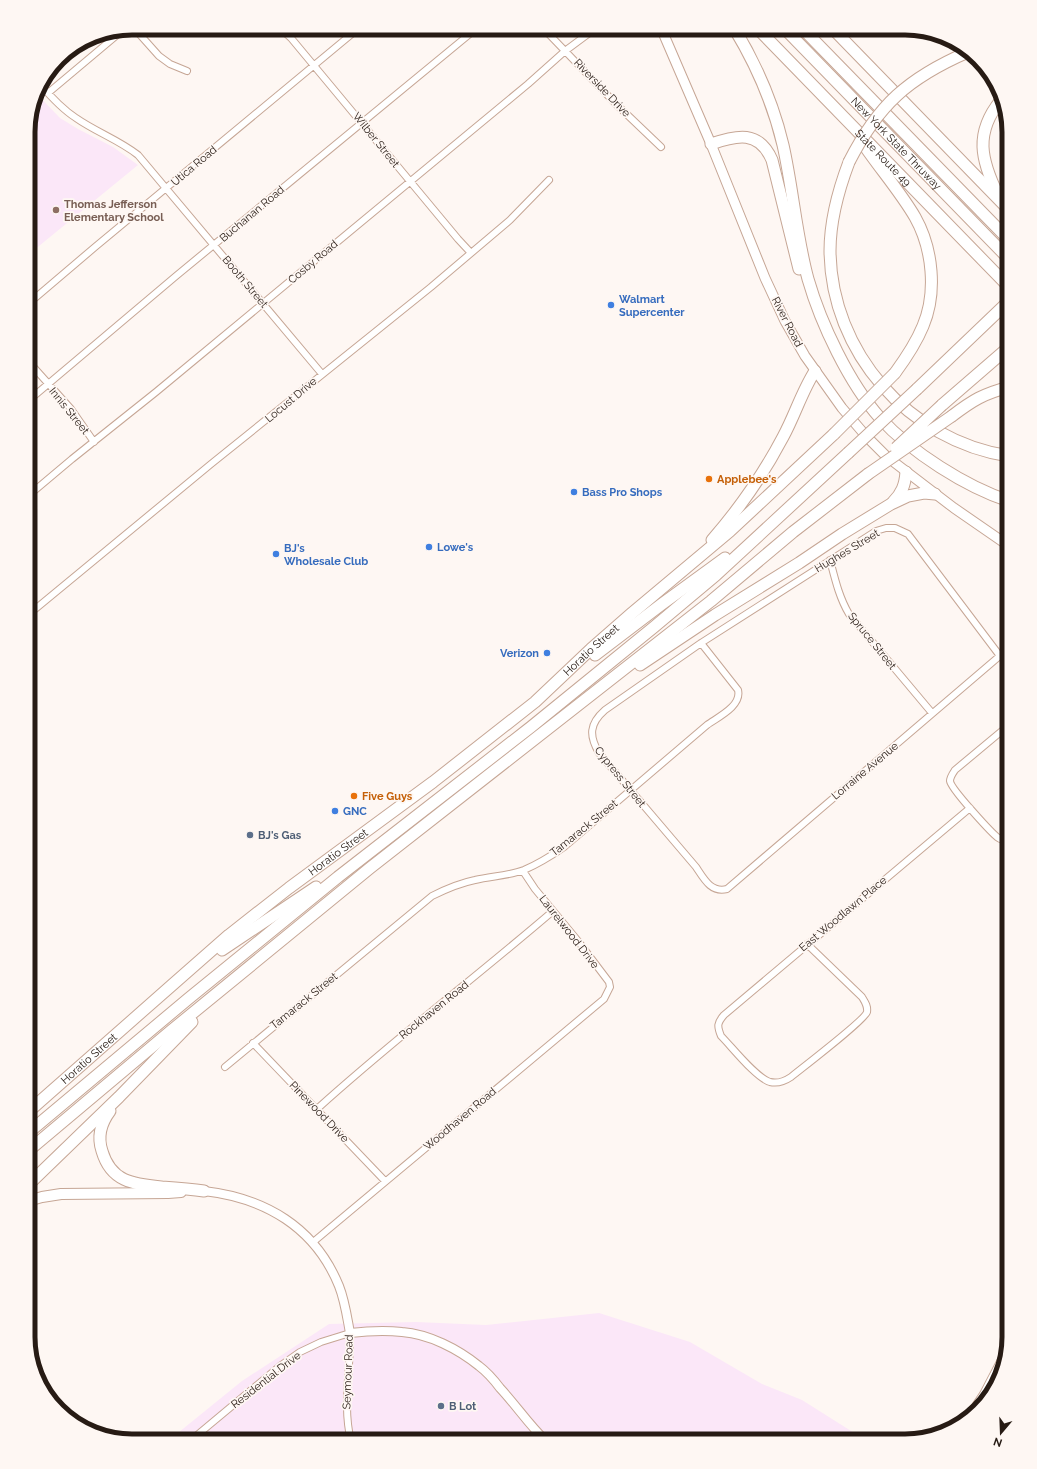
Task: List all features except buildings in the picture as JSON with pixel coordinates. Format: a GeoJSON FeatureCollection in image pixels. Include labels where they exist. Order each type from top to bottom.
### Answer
{"type":"FeatureCollection","features":[{"type":"Feature","properties":{"kind":"highway"},"geometry":{"type":"LineString","coordinates":[[738,35],[762,80],[773,110],[783,145],[803,260],[820,315],[847,370],[861,394]]}},
{"type":"Feature","properties":{"kind":"highway","name":"State Route 49"},"geometry":{"type":"LineString","coordinates":[[764,35],[1002,280]]}},
{"type":"Feature","properties":{"kind":"highway","name":"New York State Thruway"},"geometry":{"type":"LineString","coordinates":[[791,35],[1002,252]]}},
{"type":"Feature","properties":{"kind":"highway","name":"New York State Thruway"},"geometry":{"type":"LineString","coordinates":[[809,35],[1002,233]]}},
{"type":"Feature","properties":{"kind":"highway"},"geometry":{"type":"LineString","coordinates":[[839,35],[1002,203]]}},
{"type":"Feature","properties":{"kind":"highway"},"geometry":{"type":"LineString","coordinates":[[963,54],[942,63],[923,74],[892,99],[858,143],[849,162],[835,205],[830,251],[836,298],[842,318],[853,343],[867,367],[893,398],[914,417],[934,430],[977,449],[1002,454]]}},
{"type":"Feature","properties":{"kind":"highway"},"geometry":{"type":"LineString","coordinates":[[998,104],[993,110],[987,124],[983,138],[983,156],[988,174],[1002,200]]}},
{"type":"Feature","properties":{"kind":"highway"},"geometry":{"type":"LineString","coordinates":[[692,563],[730,532],[834,434],[894,373],[915,344],[924,325],[929,306],[932,282],[927,247],[921,228],[903,198],[844,118]]}},
{"type":"Feature","properties":{"kind":"highway"},"geometry":{"type":"LineString","coordinates":[[711,144],[744,136],[752,138],[763,144],[768,150],[772,160],[806,296],[815,321],[828,346],[861,394],[880,418],[898,436],[946,470],[971,485],[1002,498]]}},
{"type":"Feature","properties":{"kind":"highway"},"geometry":{"type":"LineString","coordinates":[[35,1127],[338,876],[568,697],[710,579],[917,389],[1002,308]]}},
{"type":"Feature","properties":{"kind":"highway"},"geometry":{"type":"LineString","coordinates":[[868,474],[942,405],[1002,354]]}},
{"type":"Feature","properties":{"kind":"highway"},"geometry":{"type":"LineString","coordinates":[[692,563],[736,513],[757,483],[784,436],[815,371]]}},
{"type":"Feature","properties":{"kind":"highway"},"geometry":{"type":"LineString","coordinates":[[35,1145],[370,868],[705,606],[793,532],[868,474],[974,400],[990,392],[1002,389]]}},
{"type":"Feature","properties":{"kind":"highway"},"geometry":{"type":"LineString","coordinates":[[892,504],[900,495],[905,485],[906,472]]}},
{"type":"Feature","properties":{"kind":"highway"},"geometry":{"type":"LineString","coordinates":[[585,700],[715,615],[892,504],[908,496],[924,493],[935,494]]}},
{"type":"Feature","properties":{"kind":"highway"},"geometry":{"type":"LineString","coordinates":[[560,680],[583,665],[662,604],[757,536]]}},
{"type":"Feature","properties":{"kind":"highway","name":"Horatio Street"},"geometry":{"type":"LineString","coordinates":[[35,1106],[171,986],[289,888],[433,782],[535,702],[560,680],[591,649],[692,563]]}},
{"type":"Feature","properties":{"kind":"highway"},"geometry":{"type":"LineString","coordinates":[[171,986],[255,927],[322,883],[338,876]]}},
{"type":"Feature","properties":{"kind":"highway"},"geometry":{"type":"LineString","coordinates":[[35,1178],[120,1097],[234,980]]}},
{"type":"Feature","properties":{"kind":"highway"},"geometry":{"type":"LineString","coordinates":[[120,1097],[106,1116],[102,1125],[100,1137],[100,1146],[104,1159],[110,1170],[119,1177],[140,1185],[204,1191]]}},
{"type":"Feature","properties":{"kind":"highway"},"geometry":{"type":"LineString","coordinates":[[35,1199],[61,1194],[168,1193],[204,1191]]}},
{"type":"Feature","properties":{"kind":"main road","name":"River Road"},"geometry":{"type":"LineString","coordinates":[[664,35],[711,144],[765,278],[785,321],[815,371],[842,408],[866,436],[886,456],[935,494],[1002,541]]}},
{"type":"Feature","properties":{"kind":"street"},"geometry":{"type":"LineString","coordinates":[[140,35],[159,56],[170,64],[187,71]]}},
{"type":"Feature","properties":{"kind":"street","name":"Wilber Street"},"geometry":{"type":"LineString","coordinates":[[288,35],[471,253]]}},
{"type":"Feature","properties":{"kind":"street","name":"Utica Road"},"geometry":{"type":"LineString","coordinates":[[35,298],[351,35]]}},
{"type":"Feature","properties":{"kind":"street","name":"Buchanan Road"},"geometry":{"type":"LineString","coordinates":[[35,395],[176,276],[468,35]]}},
{"type":"Feature","properties":{"kind":"street","name":"Riverside Drive"},"geometry":{"type":"LineString","coordinates":[[550,35],[616,104],[661,146]]}},
{"type":"Feature","properties":{"kind":"street","name":"Cosby Road"},"geometry":{"type":"LineString","coordinates":[[35,490],[263,304],[528,84],[565,51],[587,35]]}},
{"type":"Feature","properties":{"kind":"street"},"geometry":{"type":"LineString","coordinates":[[48,93],[115,37]]}},
{"type":"Feature","properties":{"kind":"street","name":"Booth Street"},"geometry":{"type":"LineString","coordinates":[[45,89],[61,107],[77,119],[126,145],[138,155],[322,374]]}},
{"type":"Feature","properties":{"kind":"street","name":"Locust Drive"},"geometry":{"type":"LineString","coordinates":[[35,609],[471,253],[510,220],[549,180]]}},
{"type":"Feature","properties":{"kind":"street","name":"Innis Street"},"geometry":{"type":"LineString","coordinates":[[35,369],[71,409],[94,442]]}},
{"type":"Feature","properties":{"kind":"street","name":"Hughes Street"},"geometry":{"type":"LineString","coordinates":[[701,643],[876,531],[886,528],[895,528],[903,530],[908,534],[1000,656]]}},
{"type":"Feature","properties":{"kind":"street","name":"Spruce Street"},"geometry":{"type":"LineString","coordinates":[[830,560],[837,590],[849,614],[932,714]]}},
{"type":"Feature","properties":{"kind":"street","name":"Cypress Street"},"geometry":{"type":"LineString","coordinates":[[701,643],[605,710],[593,726],[591,736],[599,753],[708,884],[719,890]]}},
{"type":"Feature","properties":{"kind":"street","name":"Tamarack Street"},"geometry":{"type":"LineString","coordinates":[[225,1067],[432,896],[448,888],[474,880],[512,874],[543,861],[564,847],[707,725],[737,702],[739,696],[738,690],[701,643]]}},
{"type":"Feature","properties":{"kind":"street","name":"Lorraine Avenue"},"geometry":{"type":"LineString","coordinates":[[719,890],[727,889],[1000,656]]}},
{"type":"Feature","properties":{"kind":"street"},"geometry":{"type":"LineString","coordinates":[[1002,731],[955,770],[950,781],[952,786],[970,808],[997,836],[1002,839]]}},
{"type":"Feature","properties":{"kind":"street","name":"East Woodlawn Place"},"geometry":{"type":"LineString","coordinates":[[807,944],[864,999],[867,1004],[867,1012],[864,1017],[784,1082],[769,1082],[748,1064],[721,1036],[718,1029],[718,1023],[724,1015],[807,944],[970,808]]}},
{"type":"Feature","properties":{"kind":"street","name":"Laurelwood Drive"},"geometry":{"type":"LineString","coordinates":[[523,870],[535,889],[578,941],[609,982],[610,987],[607,995]]}},
{"type":"Feature","properties":{"kind":"street","name":"Rockhaven Road"},"geometry":{"type":"LineString","coordinates":[[317,1109],[351,1078],[503,954],[553,911]]}},
{"type":"Feature","properties":{"kind":"street","name":"Woodhaven Road"},"geometry":{"type":"LineString","coordinates":[[312,1243],[604,1000],[607,995]]}},
{"type":"Feature","properties":{"kind":"street","name":"Pinewood Drive"},"geometry":{"type":"LineString","coordinates":[[253,1043],[385,1181]]}},
{"type":"Feature","properties":{"kind":"street","name":"Seymour Road"},"geometry":{"type":"LineString","coordinates":[[204,1191],[226,1193],[248,1199],[268,1208],[294,1225],[312,1243],[331,1269],[339,1285],[345,1303],[350,1333],[351,1353],[346,1404],[350,1434]]}},
{"type":"Feature","properties":{"kind":"street"},"geometry":{"type":"LineString","coordinates":[[350,1333],[374,1331],[403,1332],[419,1335],[466,1356],[480,1366],[491,1377],[540,1434]]}},
{"type":"Feature","properties":{"kind":"street","name":"Residential Drive"},"geometry":{"type":"LineString","coordinates":[[198,1434],[280,1366],[300,1352],[321,1342],[350,1333]]}},
{"type":"Feature","properties":{"kind":"street"},"geometry":{"type":"LineString","coordinates":[[980,1398],[998,1366]]}},
{"type":"Feature","properties":{"kind":"shaded area","name":"Thomas Jefferson Elementary School"},"geometry":{"type":"Polygon","coordinates":[[[41,98],[60,118],[113,147],[138,165],[35,249],[35,125],[41,98]]]}},
{"type":"Feature","properties":{"kind":"shaded area"},"geometry":{"type":"Polygon","coordinates":[[[599,1313],[690,1342],[762,1384],[802,1400],[856,1434],[177,1434],[242,1381],[329,1324],[416,1322],[486,1325],[599,1313]]]}},
{"type":"Feature","properties":{"kind":"place","name":"Thomas Jefferson Elementary School"},"geometry":{"type":"Point","coordinates":[56,210]}},
{"type":"Feature","properties":{"kind":"place","name":"Walmart Supercenter"},"geometry":{"type":"Point","coordinates":[611,305]}},
{"type":"Feature","properties":{"kind":"place","name":"Applebee's"},"geometry":{"type":"Point","coordinates":[709,479]}},
{"type":"Feature","properties":{"kind":"place","name":"Bass Pro Shops"},"geometry":{"type":"Point","coordinates":[574,492]}},
{"type":"Feature","properties":{"kind":"place","name":"Lowe's"},"geometry":{"type":"Point","coordinates":[429,547]}},
{"type":"Feature","properties":{"kind":"place","name":"BJ's Wholesale Club"},"geometry":{"type":"Point","coordinates":[276,554]}},
{"type":"Feature","properties":{"kind":"place","name":"Verizon"},"geometry":{"type":"Point","coordinates":[547,653]}},
{"type":"Feature","properties":{"kind":"place","name":"Five Guys"},"geometry":{"type":"Point","coordinates":[354,796]}},
{"type":"Feature","properties":{"kind":"place","name":"GNC"},"geometry":{"type":"Point","coordinates":[335,811]}},
{"type":"Feature","properties":{"kind":"place","name":"BJ's Gas"},"geometry":{"type":"Point","coordinates":[250,835]}},
{"type":"Feature","properties":{"kind":"place","name":"B Lot"},"geometry":{"type":"Point","coordinates":[441,1406]}}]}
